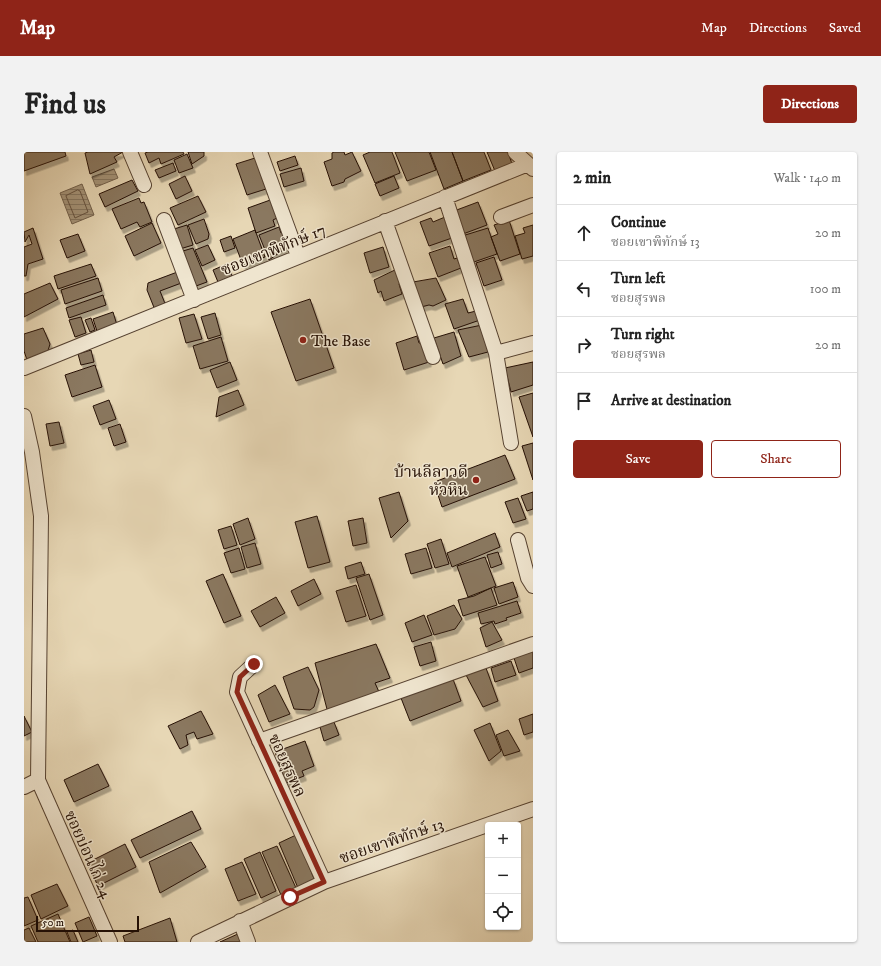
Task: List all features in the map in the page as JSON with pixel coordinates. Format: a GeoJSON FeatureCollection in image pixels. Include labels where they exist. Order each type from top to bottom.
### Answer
{"type":"FeatureCollection","features":[{"type":"Feature","properties":{"kind":"street"},"geometry":{"type":"LineString","coordinates":[[130,152],[144,185]]}},
{"type":"Feature","properties":{"kind":"street"},"geometry":{"type":"LineString","coordinates":[[260,152],[298,256]]}},
{"type":"Feature","properties":{"kind":"street"},"geometry":{"type":"LineString","coordinates":[[516,152],[530,167]]}},
{"type":"Feature","properties":{"kind":"street","name":"ซอยเขาพิทักษ์ 17"},"geometry":{"type":"LineString","coordinates":[[24,368],[445,197],[530,167]]}},
{"type":"Feature","properties":{"kind":"street"},"geometry":{"type":"LineString","coordinates":[[445,197],[496,353],[511,443]]}},
{"type":"Feature","properties":{"kind":"street"},"geometry":{"type":"LineString","coordinates":[[501,217],[533,205]]}},
{"type":"Feature","properties":{"kind":"street"},"geometry":{"type":"LineString","coordinates":[[164,220],[194,300]]}},
{"type":"Feature","properties":{"kind":"street"},"geometry":{"type":"LineString","coordinates":[[385,222],[433,357]]}},
{"type":"Feature","properties":{"kind":"street"},"geometry":{"type":"LineString","coordinates":[[496,353],[533,343]]}},
{"type":"Feature","properties":{"kind":"street"},"geometry":{"type":"LineString","coordinates":[[24,416],[32,452],[41,516],[38,780],[24,787]]}},
{"type":"Feature","properties":{"kind":"street"},"geometry":{"type":"LineString","coordinates":[[518,540],[528,578],[533,586]]}},
{"type":"Feature","properties":{"kind":"street"},"geometry":{"type":"LineString","coordinates":[[259,741],[533,644]]}},
{"type":"Feature","properties":{"kind":"street","name":"ซอยสุรพล"},"geometry":{"type":"LineString","coordinates":[[254,664],[240,677],[237,692],[324,882]]}},
{"type":"Feature","properties":{"kind":"street","name":"ซอยบ่อนไก่ 24"},"geometry":{"type":"LineString","coordinates":[[38,780],[110,942]]}},
{"type":"Feature","properties":{"kind":"street","name":"ซอยเขาพิทักษ์ 13"},"geometry":{"type":"LineString","coordinates":[[198,942],[324,882],[533,809]]}},
{"type":"Feature","properties":{"kind":"street"},"geometry":{"type":"LineString","coordinates":[[240,921],[248,942]]}},
{"type":"Feature","properties":{"kind":"water"},"geometry":{"type":"Polygon","coordinates":[[[114,169],[118,178],[96,187],[92,177],[114,169]]]}},
{"type":"Feature","properties":{"kind":"water"},"geometry":{"type":"Polygon","coordinates":[[[82,184],[94,215],[72,224],[60,193],[82,184]]]}},
{"type":"Feature","properties":{"kind":"building"},"geometry":{"type":"Polygon","coordinates":[[[24,152],[65,152],[66,156],[24,171],[24,152]]]}},
{"type":"Feature","properties":{"kind":"building"},"geometry":{"type":"Polygon","coordinates":[[[123,152],[114,157],[117,162],[90,174],[85,153],[123,152]]]}},
{"type":"Feature","properties":{"kind":"building"},"geometry":{"type":"Polygon","coordinates":[[[183,152],[184,154],[161,164],[159,158],[149,163],[145,153],[183,152]]]}},
{"type":"Feature","properties":{"kind":"building"},"geometry":{"type":"Polygon","coordinates":[[[188,152],[204,152],[204,156],[192,164],[188,152]]]}},
{"type":"Feature","properties":{"kind":"building"},"geometry":{"type":"Polygon","coordinates":[[[344,152],[345,155],[352,152],[361,171],[345,179],[344,182],[332,186],[324,162],[332,159],[332,153],[344,152]]]}},
{"type":"Feature","properties":{"kind":"building"},"geometry":{"type":"Polygon","coordinates":[[[370,152],[392,152],[400,173],[375,183],[363,155],[370,152]]]}},
{"type":"Feature","properties":{"kind":"building"},"geometry":{"type":"Polygon","coordinates":[[[395,152],[429,152],[436,170],[407,181],[395,152]]]}},
{"type":"Feature","properties":{"kind":"building"},"geometry":{"type":"Polygon","coordinates":[[[430,152],[452,152],[463,181],[444,189],[430,152]]]}},
{"type":"Feature","properties":{"kind":"building"},"geometry":{"type":"Polygon","coordinates":[[[452,152],[484,152],[491,170],[463,181],[452,152]]]}},
{"type":"Feature","properties":{"kind":"building"},"geometry":{"type":"Polygon","coordinates":[[[487,152],[508,152],[512,164],[495,171],[487,152]]]}},
{"type":"Feature","properties":{"kind":"building"},"geometry":{"type":"Polygon","coordinates":[[[187,154],[193,168],[179,173],[174,160],[187,154]]]}},
{"type":"Feature","properties":{"kind":"building"},"geometry":{"type":"Polygon","coordinates":[[[295,156],[298,165],[280,171],[277,162],[295,156]]]}},
{"type":"Feature","properties":{"kind":"building"},"geometry":{"type":"Polygon","coordinates":[[[255,158],[266,189],[247,195],[236,164],[255,158]]]}},
{"type":"Feature","properties":{"kind":"building"},"geometry":{"type":"Polygon","coordinates":[[[173,163],[176,171],[159,178],[155,170],[173,163]]]}},
{"type":"Feature","properties":{"kind":"building"},"geometry":{"type":"Polygon","coordinates":[[[301,168],[304,181],[284,187],[280,174],[301,168]]]}},
{"type":"Feature","properties":{"kind":"building"},"geometry":{"type":"Polygon","coordinates":[[[185,176],[192,191],[176,199],[169,184],[185,176]]]}},
{"type":"Feature","properties":{"kind":"building"},"geometry":{"type":"Polygon","coordinates":[[[394,176],[399,188],[380,196],[375,184],[394,176]]]}},
{"type":"Feature","properties":{"kind":"building"},"geometry":{"type":"Polygon","coordinates":[[[132,180],[138,191],[105,207],[99,194],[132,180]]]}},
{"type":"Feature","properties":{"kind":"building"},"geometry":{"type":"Polygon","coordinates":[[[198,196],[206,212],[178,225],[170,208],[198,196]]]}},
{"type":"Feature","properties":{"kind":"building"},"geometry":{"type":"Polygon","coordinates":[[[139,198],[141,203],[144,202],[152,222],[140,227],[137,222],[121,229],[112,209],[139,198]]]}},
{"type":"Feature","properties":{"kind":"building"},"geometry":{"type":"Polygon","coordinates":[[[273,199],[279,217],[273,220],[275,226],[256,233],[248,208],[273,199]]]}},
{"type":"Feature","properties":{"kind":"building"},"geometry":{"type":"Polygon","coordinates":[[[478,202],[487,225],[463,234],[454,211],[478,202]]]}},
{"type":"Feature","properties":{"kind":"building"},"geometry":{"type":"Polygon","coordinates":[[[445,217],[452,238],[429,246],[420,222],[431,218],[433,222],[445,217]]]}},
{"type":"Feature","properties":{"kind":"building"},"geometry":{"type":"Polygon","coordinates":[[[204,219],[209,234],[208,239],[196,244],[188,225],[204,219]]]}},
{"type":"Feature","properties":{"kind":"building"},"geometry":{"type":"Polygon","coordinates":[[[509,220],[520,254],[500,261],[491,237],[498,234],[494,225],[509,220]]]}},
{"type":"Feature","properties":{"kind":"building"},"geometry":{"type":"Polygon","coordinates":[[[152,223],[161,243],[134,256],[125,236],[152,223]]]}},
{"type":"Feature","properties":{"kind":"building"},"geometry":{"type":"Polygon","coordinates":[[[187,225],[193,245],[180,249],[174,229],[187,225]]]}},
{"type":"Feature","properties":{"kind":"building"},"geometry":{"type":"Polygon","coordinates":[[[533,225],[533,256],[522,259],[515,236],[525,233],[523,228],[533,225]]]}},
{"type":"Feature","properties":{"kind":"building"},"geometry":{"type":"Polygon","coordinates":[[[279,227],[281,233],[284,232],[289,246],[269,260],[259,235],[279,227]]]}},
{"type":"Feature","properties":{"kind":"building"},"geometry":{"type":"Polygon","coordinates":[[[33,228],[43,259],[28,264],[26,276],[24,276],[24,247],[32,244],[29,235],[25,242],[24,232],[33,228]]]}},
{"type":"Feature","properties":{"kind":"building"},"geometry":{"type":"Polygon","coordinates":[[[488,228],[497,254],[471,263],[462,236],[488,228]]]}},
{"type":"Feature","properties":{"kind":"building"},"geometry":{"type":"Polygon","coordinates":[[[255,230],[265,257],[243,265],[233,239],[255,230]]]}},
{"type":"Feature","properties":{"kind":"building"},"geometry":{"type":"Polygon","coordinates":[[[78,234],[85,251],[67,258],[60,240],[78,234]]]}},
{"type":"Feature","properties":{"kind":"building"},"geometry":{"type":"Polygon","coordinates":[[[231,236],[235,248],[224,252],[220,240],[231,236]]]}},
{"type":"Feature","properties":{"kind":"building"},"geometry":{"type":"Polygon","coordinates":[[[208,245],[215,260],[202,266],[195,250],[208,245]]]}},
{"type":"Feature","properties":{"kind":"building"},"geometry":{"type":"Polygon","coordinates":[[[450,246],[454,259],[457,258],[461,268],[438,277],[429,253],[450,246]]]}},
{"type":"Feature","properties":{"kind":"building"},"geometry":{"type":"Polygon","coordinates":[[[383,247],[389,267],[370,273],[364,253],[383,247]]]}},
{"type":"Feature","properties":{"kind":"building"},"geometry":{"type":"Polygon","coordinates":[[[193,248],[207,282],[196,286],[183,251],[193,248]]]}},
{"type":"Feature","properties":{"kind":"building"},"geometry":{"type":"Polygon","coordinates":[[[494,257],[502,280],[484,286],[476,263],[494,257]]]}},
{"type":"Feature","properties":{"kind":"building"},"geometry":{"type":"Polygon","coordinates":[[[91,264],[96,276],[58,289],[54,276],[91,264]]]}},
{"type":"Feature","properties":{"kind":"building"},"geometry":{"type":"Polygon","coordinates":[[[227,264],[232,276],[218,282],[213,270],[227,264]]]}},
{"type":"Feature","properties":{"kind":"building"},"geometry":{"type":"Polygon","coordinates":[[[397,269],[402,280],[399,284],[402,294],[384,301],[381,291],[378,293],[374,280],[397,269]]]}},
{"type":"Feature","properties":{"kind":"building"},"geometry":{"type":"Polygon","coordinates":[[[180,271],[184,282],[160,291],[166,306],[155,310],[147,290],[148,283],[180,271]]]}},
{"type":"Feature","properties":{"kind":"building"},"geometry":{"type":"Polygon","coordinates":[[[98,278],[102,291],[65,304],[61,290],[98,278]]]}},
{"type":"Feature","properties":{"kind":"building"},"geometry":{"type":"Polygon","coordinates":[[[436,278],[446,300],[433,306],[429,305],[421,307],[413,282],[436,278]]]}},
{"type":"Feature","properties":{"kind":"building"},"geometry":{"type":"Polygon","coordinates":[[[50,283],[58,299],[24,317],[24,294],[50,283]]]}},
{"type":"Feature","properties":{"kind":"building"},"geometry":{"type":"Polygon","coordinates":[[[103,295],[106,305],[69,318],[66,308],[103,295]]]}},
{"type":"Feature","properties":{"kind":"building","name":"The Base"},"geometry":{"type":"Polygon","coordinates":[[[310,299],[334,368],[296,381],[271,312],[310,299]]]}},
{"type":"Feature","properties":{"kind":"building"},"geometry":{"type":"Polygon","coordinates":[[[463,299],[468,313],[476,311],[480,320],[454,329],[445,304],[463,299]]]}},
{"type":"Feature","properties":{"kind":"building"},"geometry":{"type":"Polygon","coordinates":[[[113,312],[117,325],[97,331],[93,319],[113,312]]]}},
{"type":"Feature","properties":{"kind":"building"},"geometry":{"type":"Polygon","coordinates":[[[215,313],[221,335],[208,339],[201,317],[215,313]]]}},
{"type":"Feature","properties":{"kind":"building"},"geometry":{"type":"Polygon","coordinates":[[[194,314],[202,339],[186,343],[179,318],[194,314]]]}},
{"type":"Feature","properties":{"kind":"building"},"geometry":{"type":"Polygon","coordinates":[[[81,317],[86,333],[75,337],[69,320],[81,317]]]}},
{"type":"Feature","properties":{"kind":"building"},"geometry":{"type":"Polygon","coordinates":[[[91,318],[95,330],[90,332],[85,320],[91,318]]]}},
{"type":"Feature","properties":{"kind":"building"},"geometry":{"type":"Polygon","coordinates":[[[482,325],[488,352],[469,357],[458,330],[482,325]]]}},
{"type":"Feature","properties":{"kind":"building"},"geometry":{"type":"Polygon","coordinates":[[[43,328],[50,344],[47,354],[27,360],[24,351],[24,334],[43,328]]]}},
{"type":"Feature","properties":{"kind":"building"},"geometry":{"type":"Polygon","coordinates":[[[454,332],[461,356],[443,364],[434,338],[454,332]]]}},
{"type":"Feature","properties":{"kind":"building"},"geometry":{"type":"Polygon","coordinates":[[[417,336],[419,343],[424,343],[429,362],[404,370],[396,343],[417,336]]]}},
{"type":"Feature","properties":{"kind":"building"},"geometry":{"type":"Polygon","coordinates":[[[221,337],[228,361],[200,369],[193,346],[221,337]]]}},
{"type":"Feature","properties":{"kind":"building"},"geometry":{"type":"Polygon","coordinates":[[[91,350],[94,362],[81,365],[78,354],[91,350]]]}},
{"type":"Feature","properties":{"kind":"building"},"geometry":{"type":"Polygon","coordinates":[[[230,362],[237,380],[217,388],[210,370],[230,362]]]}},
{"type":"Feature","properties":{"kind":"building"},"geometry":{"type":"Polygon","coordinates":[[[533,362],[533,385],[511,392],[505,368],[533,362]]]}},
{"type":"Feature","properties":{"kind":"building"},"geometry":{"type":"Polygon","coordinates":[[[95,365],[102,387],[72,397],[65,375],[95,365]]]}},
{"type":"Feature","properties":{"kind":"building"},"geometry":{"type":"Polygon","coordinates":[[[238,390],[244,405],[216,417],[219,397],[238,390]]]}},
{"type":"Feature","properties":{"kind":"building"},"geometry":{"type":"Polygon","coordinates":[[[533,393],[533,437],[519,397],[533,393]]]}},
{"type":"Feature","properties":{"kind":"building"},"geometry":{"type":"Polygon","coordinates":[[[109,400],[116,419],[100,425],[93,406],[109,400]]]}},
{"type":"Feature","properties":{"kind":"building"},"geometry":{"type":"Polygon","coordinates":[[[59,422],[64,443],[50,446],[46,424],[59,422]]]}},
{"type":"Feature","properties":{"kind":"building"},"geometry":{"type":"Polygon","coordinates":[[[120,424],[126,442],[114,446],[108,428],[120,424]]]}},
{"type":"Feature","properties":{"kind":"building"},"geometry":{"type":"Polygon","coordinates":[[[533,443],[533,480],[522,446],[533,443]]]}},
{"type":"Feature","properties":{"kind":"building","name":"บ้านลีลาวดี หัวหิน"},"geometry":{"type":"Polygon","coordinates":[[[505,455],[515,479],[442,507],[438,495],[442,493],[437,481],[505,455]]]}},
{"type":"Feature","properties":{"kind":"building"},"geometry":{"type":"Polygon","coordinates":[[[399,492],[408,521],[391,538],[379,498],[399,492]]]}},
{"type":"Feature","properties":{"kind":"building"},"geometry":{"type":"Polygon","coordinates":[[[533,492],[533,509],[527,511],[521,496],[533,492]]]}},
{"type":"Feature","properties":{"kind":"building"},"geometry":{"type":"Polygon","coordinates":[[[518,498],[526,519],[513,523],[505,502],[518,498]]]}},
{"type":"Feature","properties":{"kind":"building"},"geometry":{"type":"Polygon","coordinates":[[[317,516],[330,562],[308,568],[295,522],[317,516]]]}},
{"type":"Feature","properties":{"kind":"building"},"geometry":{"type":"Polygon","coordinates":[[[248,518],[255,539],[240,545],[233,524],[248,518]]]}},
{"type":"Feature","properties":{"kind":"building"},"geometry":{"type":"Polygon","coordinates":[[[363,518],[367,543],[353,546],[348,521],[363,518]]]}},
{"type":"Feature","properties":{"kind":"building"},"geometry":{"type":"Polygon","coordinates":[[[231,526],[237,545],[224,549],[218,530],[231,526]]]}},
{"type":"Feature","properties":{"kind":"building"},"geometry":{"type":"Polygon","coordinates":[[[495,533],[500,547],[452,567],[447,553],[495,533]]]}},
{"type":"Feature","properties":{"kind":"building"},"geometry":{"type":"Polygon","coordinates":[[[441,539],[449,564],[435,568],[427,544],[441,539]]]}},
{"type":"Feature","properties":{"kind":"building"},"geometry":{"type":"Polygon","coordinates":[[[255,543],[261,564],[247,568],[241,547],[255,543]]]}},
{"type":"Feature","properties":{"kind":"building"},"geometry":{"type":"Polygon","coordinates":[[[239,548],[245,569],[231,573],[224,553],[239,548]]]}},
{"type":"Feature","properties":{"kind":"building"},"geometry":{"type":"Polygon","coordinates":[[[426,548],[432,568],[411,574],[405,554],[426,548]]]}},
{"type":"Feature","properties":{"kind":"building"},"geometry":{"type":"Polygon","coordinates":[[[498,552],[502,564],[491,568],[487,555],[498,552]]]}},
{"type":"Feature","properties":{"kind":"building"},"geometry":{"type":"Polygon","coordinates":[[[485,557],[496,586],[468,597],[457,566],[485,557]]]}},
{"type":"Feature","properties":{"kind":"building"},"geometry":{"type":"Polygon","coordinates":[[[361,562],[365,574],[348,579],[345,567],[361,562]]]}},
{"type":"Feature","properties":{"kind":"building"},"geometry":{"type":"Polygon","coordinates":[[[223,574],[241,616],[224,623],[206,581],[223,574]]]}},
{"type":"Feature","properties":{"kind":"building"},"geometry":{"type":"Polygon","coordinates":[[[369,574],[383,615],[370,620],[356,578],[369,574]]]}},
{"type":"Feature","properties":{"kind":"building"},"geometry":{"type":"Polygon","coordinates":[[[314,579],[321,594],[298,606],[291,591],[314,579]]]}},
{"type":"Feature","properties":{"kind":"building"},"geometry":{"type":"Polygon","coordinates":[[[513,582],[518,597],[499,604],[494,588],[513,582]]]}},
{"type":"Feature","properties":{"kind":"building"},"geometry":{"type":"Polygon","coordinates":[[[356,585],[366,616],[346,622],[336,591],[356,585]]]}},
{"type":"Feature","properties":{"kind":"building"},"geometry":{"type":"Polygon","coordinates":[[[491,588],[497,605],[463,616],[458,600],[474,596],[491,588]]]}},
{"type":"Feature","properties":{"kind":"building"},"geometry":{"type":"Polygon","coordinates":[[[276,597],[285,613],[260,627],[251,611],[276,597]]]}},
{"type":"Feature","properties":{"kind":"building"},"geometry":{"type":"Polygon","coordinates":[[[517,601],[521,613],[506,618],[507,620],[495,624],[494,621],[481,624],[478,613],[517,601]]]}},
{"type":"Feature","properties":{"kind":"building"},"geometry":{"type":"Polygon","coordinates":[[[454,605],[462,619],[455,629],[434,635],[427,616],[454,605]]]}},
{"type":"Feature","properties":{"kind":"building"},"geometry":{"type":"Polygon","coordinates":[[[424,615],[432,635],[412,642],[405,623],[424,615]]]}},
{"type":"Feature","properties":{"kind":"building"},"geometry":{"type":"Polygon","coordinates":[[[492,622],[502,640],[486,647],[480,628],[492,622]]]}},
{"type":"Feature","properties":{"kind":"building"},"geometry":{"type":"Polygon","coordinates":[[[431,642],[436,661],[420,666],[414,647],[431,642]]]}},
{"type":"Feature","properties":{"kind":"building"},"geometry":{"type":"Polygon","coordinates":[[[376,644],[390,678],[375,683],[379,692],[328,713],[315,663],[376,644]]]}},
{"type":"Feature","properties":{"kind":"building"},"geometry":{"type":"Polygon","coordinates":[[[533,651],[533,668],[519,673],[514,658],[533,651]]]}},
{"type":"Feature","properties":{"kind":"building"},"geometry":{"type":"Polygon","coordinates":[[[511,661],[516,675],[495,682],[491,668],[511,661]]]}},
{"type":"Feature","properties":{"kind":"building"},"geometry":{"type":"Polygon","coordinates":[[[308,667],[319,690],[314,707],[310,710],[294,709],[283,677],[308,667]]]}},
{"type":"Feature","properties":{"kind":"building"},"geometry":{"type":"Polygon","coordinates":[[[486,668],[498,701],[483,707],[466,675],[486,668]]]}},
{"type":"Feature","properties":{"kind":"building"},"geometry":{"type":"Polygon","coordinates":[[[453,679],[461,701],[410,721],[401,698],[453,679]]]}},
{"type":"Feature","properties":{"kind":"building"},"geometry":{"type":"Polygon","coordinates":[[[275,685],[290,714],[269,722],[258,695],[275,685]]]}},
{"type":"Feature","properties":{"kind":"building"},"geometry":{"type":"Polygon","coordinates":[[[201,711],[213,734],[197,739],[194,732],[186,735],[188,745],[180,749],[168,726],[201,711]]]}},
{"type":"Feature","properties":{"kind":"building"},"geometry":{"type":"Polygon","coordinates":[[[533,714],[533,732],[524,735],[519,719],[533,714]]]}},
{"type":"Feature","properties":{"kind":"building"},"geometry":{"type":"Polygon","coordinates":[[[24,716],[32,732],[24,736],[24,716]]]}},
{"type":"Feature","properties":{"kind":"building"},"geometry":{"type":"Polygon","coordinates":[[[334,722],[339,735],[324,741],[320,727],[334,722]]]}},
{"type":"Feature","properties":{"kind":"building"},"geometry":{"type":"Polygon","coordinates":[[[490,723],[501,751],[489,761],[474,730],[490,723]]]}},
{"type":"Feature","properties":{"kind":"building"},"geometry":{"type":"Polygon","coordinates":[[[508,730],[520,751],[504,756],[496,735],[508,730]]]}},
{"type":"Feature","properties":{"kind":"building"},"geometry":{"type":"Polygon","coordinates":[[[305,741],[314,766],[302,771],[304,776],[286,783],[275,752],[305,741]]]}},
{"type":"Feature","properties":{"kind":"building"},"geometry":{"type":"Polygon","coordinates":[[[98,764],[109,786],[74,802],[64,780],[98,764]]]}},
{"type":"Feature","properties":{"kind":"building"},"geometry":{"type":"Polygon","coordinates":[[[192,811],[201,829],[140,858],[131,840],[192,811]]]}},
{"type":"Feature","properties":{"kind":"building"},"geometry":{"type":"Polygon","coordinates":[[[296,835],[315,881],[298,888],[279,843],[296,835]]]}},
{"type":"Feature","properties":{"kind":"building"},"geometry":{"type":"Polygon","coordinates":[[[191,842],[206,867],[160,893],[149,862],[191,842]]]}},
{"type":"Feature","properties":{"kind":"building"},"geometry":{"type":"Polygon","coordinates":[[[125,844],[136,867],[98,886],[87,863],[125,844]]]}},
{"type":"Feature","properties":{"kind":"building"},"geometry":{"type":"Polygon","coordinates":[[[277,846],[296,888],[281,895],[262,852],[277,846]]]}},
{"type":"Feature","properties":{"kind":"building"},"geometry":{"type":"Polygon","coordinates":[[[260,852],[276,891],[261,898],[244,859],[260,852]]]}},
{"type":"Feature","properties":{"kind":"building"},"geometry":{"type":"Polygon","coordinates":[[[242,862],[256,894],[238,901],[225,869],[242,862]]]}},
{"type":"Feature","properties":{"kind":"building"},"geometry":{"type":"Polygon","coordinates":[[[57,884],[68,906],[41,919],[31,895],[57,884]]]}},
{"type":"Feature","properties":{"kind":"building"},"geometry":{"type":"Polygon","coordinates":[[[28,897],[38,920],[24,926],[24,898],[28,897]]]}},
{"type":"Feature","properties":{"kind":"building"},"geometry":{"type":"Polygon","coordinates":[[[58,914],[70,942],[38,942],[31,926],[58,914]]]}},
{"type":"Feature","properties":{"kind":"building"},"geometry":{"type":"Polygon","coordinates":[[[89,917],[97,936],[83,942],[75,923],[89,917]]]}},
{"type":"Feature","properties":{"kind":"building"},"geometry":{"type":"Polygon","coordinates":[[[170,918],[177,942],[125,942],[123,936],[170,918]]]}},
{"type":"Feature","properties":{"kind":"building"},"geometry":{"type":"Polygon","coordinates":[[[29,928],[36,942],[24,942],[24,930],[29,928]]]}},
{"type":"Feature","properties":{"kind":"building"},"geometry":{"type":"Polygon","coordinates":[[[73,930],[78,942],[71,942],[67,932],[73,930]]]}},
{"type":"Feature","properties":{"kind":"building"},"geometry":{"type":"Polygon","coordinates":[[[240,933],[243,942],[220,942],[240,933]]]}},
{"type":"Feature","properties":{"kind":"place","name":"The Base"},"geometry":{"type":"Point","coordinates":[303,340]}},
{"type":"Feature","properties":{"kind":"place","name":"บ้านลีลาวดี หัวหิน"},"geometry":{"type":"Point","coordinates":[476,480]}},
{"type":"Feature","properties":{"kind":"route"},"geometry":{"type":"LineString","coordinates":[[254,664],[240,677],[237,692],[324,882],[290,897]]}}]}
